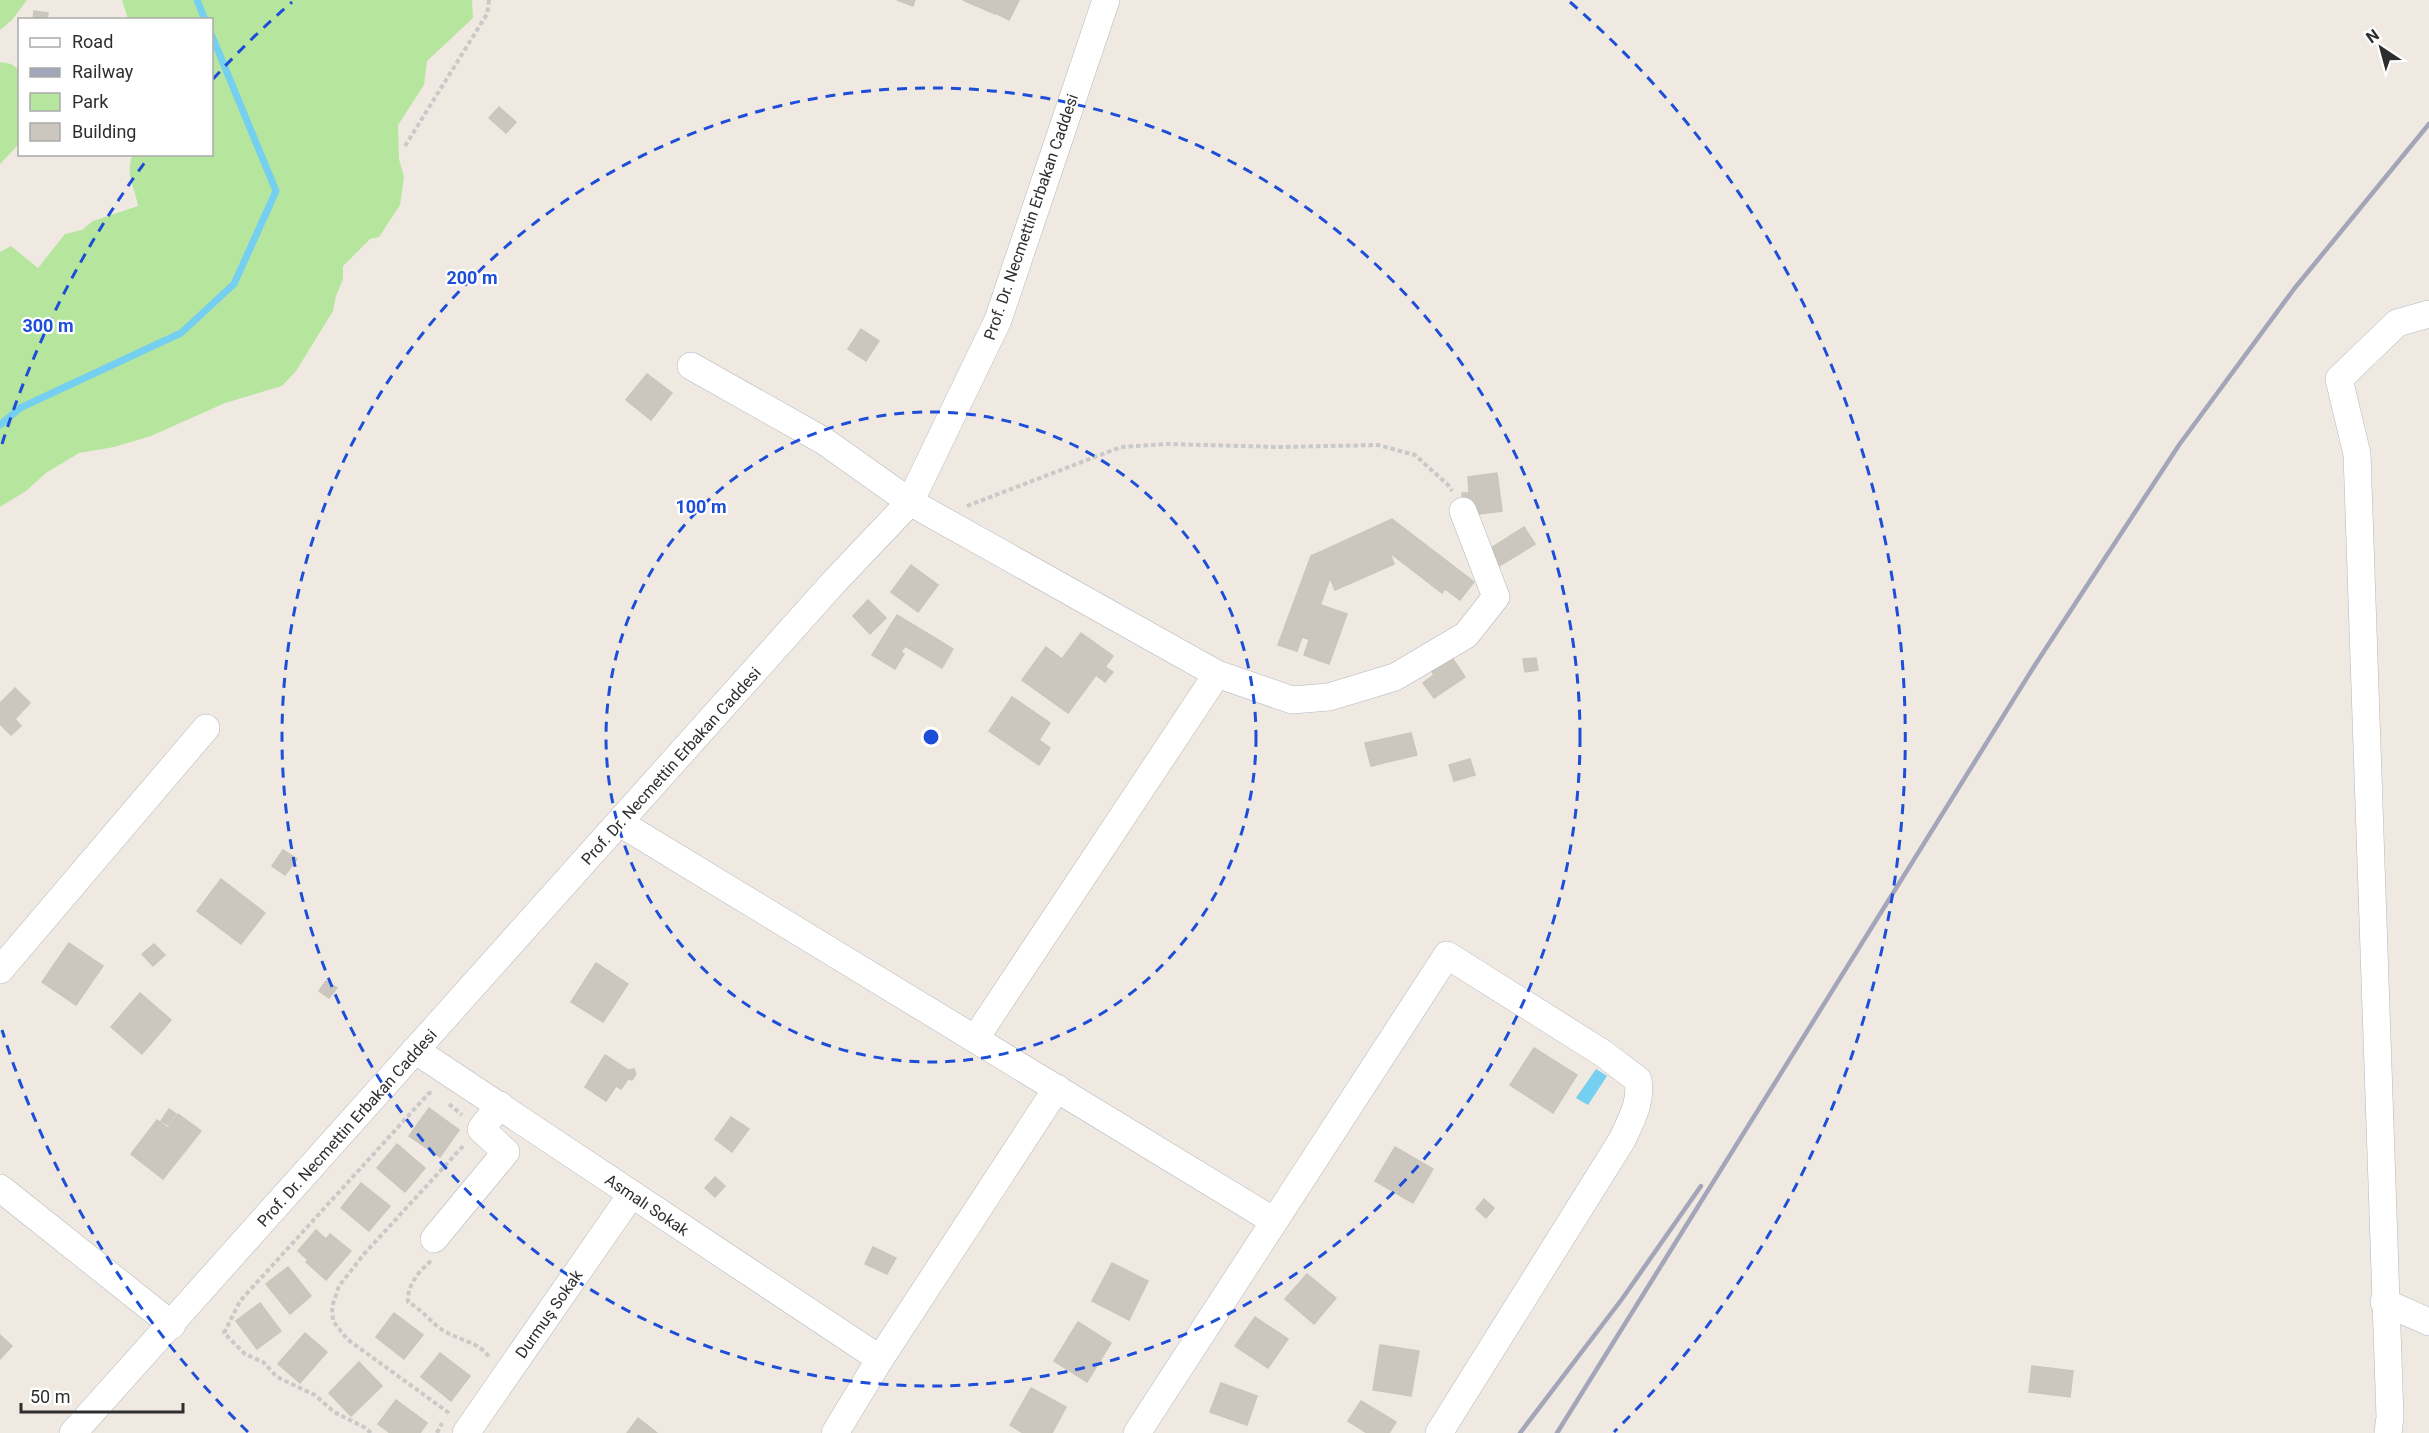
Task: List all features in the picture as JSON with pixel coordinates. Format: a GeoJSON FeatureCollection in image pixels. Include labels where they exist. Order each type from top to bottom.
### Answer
{"type":"FeatureCollection","features":[{"type":"Feature","properties":{"kind":"street","name":"Prof. Dr. Necmettin Erbakan Caddesi"},"geometry":{"type":"LineString","coordinates":[[73,1433],[172,1325],[834,582],[910,502],[998,320],[1106,0]]}},
{"type":"Feature","properties":{"kind":"street"},"geometry":{"type":"LineString","coordinates":[[2388,1433],[2390,1417],[2384,1302],[2357,454],[2339,380],[2397,323],[2429,314]]}},
{"type":"Feature","properties":{"kind":"street"},"geometry":{"type":"LineString","coordinates":[[692,366],[824,441],[910,502],[1217,674],[1292,700],[1329,698],[1395,677],[1466,635],[1496,597],[1463,511]]}},
{"type":"Feature","properties":{"kind":"street"},"geometry":{"type":"LineString","coordinates":[[975,1039],[1217,674]]}},
{"type":"Feature","properties":{"kind":"street"},"geometry":{"type":"LineString","coordinates":[[0,970],[206,728]]}},
{"type":"Feature","properties":{"kind":"street"},"geometry":{"type":"LineString","coordinates":[[620,823],[1274,1221]]}},
{"type":"Feature","properties":{"kind":"street"},"geometry":{"type":"LineString","coordinates":[[1137,1433],[1447,955],[1604,1054],[1638,1080],[1640,1093],[1635,1113],[1622,1140],[1439,1433]]}},
{"type":"Feature","properties":{"kind":"street","name":"Asmalı Sokak"},"geometry":{"type":"LineString","coordinates":[[415,1050],[880,1359]]}},
{"type":"Feature","properties":{"kind":"street"},"geometry":{"type":"LineString","coordinates":[[835,1433],[880,1359],[1057,1088]]}},
{"type":"Feature","properties":{"kind":"street"},"geometry":{"type":"LineString","coordinates":[[434,1239],[506,1152],[481,1128],[500,1105]]}},
{"type":"Feature","properties":{"kind":"street"},"geometry":{"type":"LineString","coordinates":[[0,1188],[172,1325]]}},
{"type":"Feature","properties":{"kind":"street","name":"Durmuş Sokak"},"geometry":{"type":"LineString","coordinates":[[466,1433],[631,1195]]}},
{"type":"Feature","properties":{"kind":"street"},"geometry":{"type":"LineString","coordinates":[[2384,1302],[2429,1322]]}},
{"type":"Feature","properties":{"kind":"path"},"geometry":{"type":"LineString","coordinates":[[405,146],[487,14],[489,0]]}},
{"type":"Feature","properties":{"kind":"path"},"geometry":{"type":"LineString","coordinates":[[939,518],[1120,447],[1167,444],[1280,447],[1378,445],[1415,455],[1448,485],[1463,511]]}},
{"type":"Feature","properties":{"kind":"path"},"geometry":{"type":"LineString","coordinates":[[371,1433],[334,1412],[315,1395],[277,1377],[263,1362],[245,1354],[224,1334],[240,1301],[429,1093],[435,1093]]}},
{"type":"Feature","properties":{"kind":"path"},"geometry":{"type":"LineString","coordinates":[[444,1100],[470,1122]]}},
{"type":"Feature","properties":{"kind":"path"},"geometry":{"type":"LineString","coordinates":[[455,1407],[448,1413],[347,1339],[333,1321],[332,1307],[339,1286],[364,1254],[468,1140]]}},
{"type":"Feature","properties":{"kind":"path"},"geometry":{"type":"LineString","coordinates":[[434,1239],[438,1254],[420,1270],[407,1292],[408,1302],[420,1309],[443,1330],[488,1354],[492,1362]]}},
{"type":"Feature","properties":{"kind":"green space"},"geometry":{"type":"Polygon","coordinates":[[[0,0],[27,0],[12,20],[0,30],[0,0]]]}},
{"type":"Feature","properties":{"kind":"green space"},"geometry":{"type":"Polygon","coordinates":[[[122,0],[472,0],[473,18],[427,61],[424,85],[398,125],[399,159],[404,177],[400,205],[379,237],[370,239],[343,266],[343,279],[333,311],[296,371],[282,386],[225,403],[151,436],[114,447],[79,453],[46,473],[26,491],[0,507],[0,252],[11,246],[38,268],[65,234],[82,230],[93,221],[138,206],[130,175],[132,156],[213,156],[213,18],[128,18],[122,0]]]}},
{"type":"Feature","properties":{"kind":"green space"},"geometry":{"type":"Polygon","coordinates":[[[0,62],[11,64],[18,69],[18,145],[0,164],[0,62]]]}},
{"type":"Feature","properties":{"kind":"water"},"geometry":{"type":"Polygon","coordinates":[[[1596,1069],[1607,1076],[1588,1105],[1576,1098],[1596,1069]]]}},
{"type":"Feature","properties":{"kind":"building"},"geometry":{"type":"Polygon","coordinates":[[[897,0],[915,0],[913,6],[897,0]]]}},
{"type":"Feature","properties":{"kind":"building"},"geometry":{"type":"Polygon","coordinates":[[[963,0],[1001,0],[995,14],[963,0]]]}},
{"type":"Feature","properties":{"kind":"building"},"geometry":{"type":"Polygon","coordinates":[[[1002,0],[1019,0],[1009,20],[995,13],[1002,0]]]}},
{"type":"Feature","properties":{"kind":"building"},"geometry":{"type":"Polygon","coordinates":[[[34,11],[48,13],[47,18],[33,18],[34,11]]]}},
{"type":"Feature","properties":{"kind":"building"},"geometry":{"type":"Polygon","coordinates":[[[499,107],[516,122],[506,133],[489,118],[499,107]]]}},
{"type":"Feature","properties":{"kind":"building"},"geometry":{"type":"Polygon","coordinates":[[[861,329],[879,341],[866,361],[848,349],[861,329]]]}},
{"type":"Feature","properties":{"kind":"building"},"geometry":{"type":"Polygon","coordinates":[[[647,374],[672,393],[651,420],[626,400],[647,374]]]}},
{"type":"Feature","properties":{"kind":"building"},"geometry":{"type":"Polygon","coordinates":[[[1497,473],[1502,511],[1464,516],[1462,493],[1469,493],[1468,477],[1497,473]]]}},
{"type":"Feature","properties":{"kind":"building"},"geometry":{"type":"Polygon","coordinates":[[[1392,519],[1474,582],[1460,600],[1445,589],[1442,593],[1390,553],[1394,564],[1335,590],[1330,578],[1308,639],[1302,637],[1297,651],[1278,645],[1311,556],[1392,519]]]}},
{"type":"Feature","properties":{"kind":"building"},"geometry":{"type":"Polygon","coordinates":[[[1524,527],[1535,544],[1496,568],[1485,552],[1524,527]]]}},
{"type":"Feature","properties":{"kind":"building"},"geometry":{"type":"Polygon","coordinates":[[[911,565],[938,585],[918,612],[891,592],[911,565]]]}},
{"type":"Feature","properties":{"kind":"building"},"geometry":{"type":"Polygon","coordinates":[[[868,600],[886,618],[870,634],[853,616],[868,600]]]}},
{"type":"Feature","properties":{"kind":"building"},"geometry":{"type":"Polygon","coordinates":[[[1321,605],[1347,614],[1329,664],[1304,655],[1321,605]]]}},
{"type":"Feature","properties":{"kind":"building"},"geometry":{"type":"Polygon","coordinates":[[[897,615],[953,649],[942,668],[905,646],[901,652],[904,654],[895,669],[872,655],[897,615]]]}},
{"type":"Feature","properties":{"kind":"building"},"geometry":{"type":"Polygon","coordinates":[[[1081,633],[1113,656],[1105,667],[1113,672],[1105,682],[1096,675],[1068,713],[1022,680],[1046,647],[1062,659],[1081,633]]]}},
{"type":"Feature","properties":{"kind":"building"},"geometry":{"type":"Polygon","coordinates":[[[1449,653],[1465,677],[1434,698],[1423,683],[1434,675],[1429,667],[1449,653]]]}},
{"type":"Feature","properties":{"kind":"building"},"geometry":{"type":"Polygon","coordinates":[[[1536,658],[1538,670],[1525,672],[1523,659],[1536,658]]]}},
{"type":"Feature","properties":{"kind":"building"},"geometry":{"type":"Polygon","coordinates":[[[15,688],[30,703],[15,719],[21,726],[11,735],[0,724],[0,703],[15,688]]]}},
{"type":"Feature","properties":{"kind":"building"},"geometry":{"type":"Polygon","coordinates":[[[1012,697],[1050,723],[1039,740],[1050,748],[1039,765],[989,731],[1012,697]]]}},
{"type":"Feature","properties":{"kind":"building"},"geometry":{"type":"Polygon","coordinates":[[[1411,733],[1417,755],[1371,766],[1365,743],[1411,733]]]}},
{"type":"Feature","properties":{"kind":"building"},"geometry":{"type":"Polygon","coordinates":[[[1470,759],[1475,775],[1454,781],[1449,765],[1470,759]]]}},
{"type":"Feature","properties":{"kind":"building"},"geometry":{"type":"Polygon","coordinates":[[[283,850],[297,859],[285,875],[272,866],[283,850]]]}},
{"type":"Feature","properties":{"kind":"building"},"geometry":{"type":"Polygon","coordinates":[[[221,879],[265,913],[241,944],[197,911],[221,879]]]}},
{"type":"Feature","properties":{"kind":"building"},"geometry":{"type":"Polygon","coordinates":[[[69,943],[103,966],[76,1005],[42,982],[69,943]]]}},
{"type":"Feature","properties":{"kind":"building"},"geometry":{"type":"Polygon","coordinates":[[[154,944],[165,955],[153,966],[142,954],[154,944]]]}},
{"type":"Feature","properties":{"kind":"building"},"geometry":{"type":"Polygon","coordinates":[[[596,963],[628,984],[603,1022],[571,1002],[596,963]]]}},
{"type":"Feature","properties":{"kind":"building"},"geometry":{"type":"Polygon","coordinates":[[[326,981],[337,988],[329,998],[319,991],[326,981]]]}},
{"type":"Feature","properties":{"kind":"building"},"geometry":{"type":"Polygon","coordinates":[[[140,993],[171,1020],[142,1054],[111,1027],[140,993]]]}},
{"type":"Feature","properties":{"kind":"building"},"geometry":{"type":"Polygon","coordinates":[[[1534,1048],[1577,1075],[1553,1113],[1510,1085],[1534,1048]]]}},
{"type":"Feature","properties":{"kind":"building"},"geometry":{"type":"Polygon","coordinates":[[[605,1055],[628,1070],[634,1069],[636,1074],[632,1080],[628,1079],[621,1089],[616,1086],[606,1101],[585,1087],[605,1055]]]}},
{"type":"Feature","properties":{"kind":"building"},"geometry":{"type":"Polygon","coordinates":[[[429,1108],[459,1130],[440,1157],[409,1136],[429,1108]]]}},
{"type":"Feature","properties":{"kind":"building"},"geometry":{"type":"Polygon","coordinates":[[[169,1109],[176,1114],[168,1125],[161,1121],[169,1109]]]}},
{"type":"Feature","properties":{"kind":"building"},"geometry":{"type":"Polygon","coordinates":[[[178,1114],[201,1131],[163,1179],[131,1154],[157,1120],[168,1128],[178,1114]]]}},
{"type":"Feature","properties":{"kind":"building"},"geometry":{"type":"Polygon","coordinates":[[[731,1117],[749,1129],[732,1152],[715,1139],[731,1117]]]}},
{"type":"Feature","properties":{"kind":"building"},"geometry":{"type":"Polygon","coordinates":[[[397,1144],[425,1168],[405,1192],[377,1168],[397,1144]]]}},
{"type":"Feature","properties":{"kind":"building"},"geometry":{"type":"Polygon","coordinates":[[[1395,1147],[1433,1169],[1413,1203],[1375,1181],[1395,1147]]]}},
{"type":"Feature","properties":{"kind":"building"},"geometry":{"type":"Polygon","coordinates":[[[715,1177],[725,1186],[715,1197],[705,1188],[715,1177]]]}},
{"type":"Feature","properties":{"kind":"building"},"geometry":{"type":"Polygon","coordinates":[[[361,1183],[390,1206],[369,1231],[341,1208],[361,1183]]]}},
{"type":"Feature","properties":{"kind":"building"},"geometry":{"type":"Polygon","coordinates":[[[1484,1199],[1494,1208],[1486,1218],[1476,1209],[1484,1199]]]}},
{"type":"Feature","properties":{"kind":"building"},"geometry":{"type":"Polygon","coordinates":[[[316,1230],[326,1239],[330,1234],[351,1251],[326,1280],[306,1262],[308,1260],[298,1251],[316,1230]]]}},
{"type":"Feature","properties":{"kind":"building"},"geometry":{"type":"Polygon","coordinates":[[[873,1247],[896,1258],[887,1274],[865,1264],[873,1247]]]}},
{"type":"Feature","properties":{"kind":"building"},"geometry":{"type":"Polygon","coordinates":[[[1112,1263],[1148,1281],[1129,1320],[1092,1301],[1112,1263]]]}},
{"type":"Feature","properties":{"kind":"building"},"geometry":{"type":"Polygon","coordinates":[[[288,1267],[311,1296],[290,1314],[266,1284],[288,1267]]]}},
{"type":"Feature","properties":{"kind":"building"},"geometry":{"type":"Polygon","coordinates":[[[1307,1274],[1336,1298],[1314,1324],[1285,1299],[1307,1274]]]}},
{"type":"Feature","properties":{"kind":"building"},"geometry":{"type":"Polygon","coordinates":[[[260,1303],[281,1331],[257,1349],[236,1321],[260,1303]]]}},
{"type":"Feature","properties":{"kind":"building"},"geometry":{"type":"Polygon","coordinates":[[[394,1313],[423,1335],[404,1359],[376,1337],[394,1313]]]}},
{"type":"Feature","properties":{"kind":"building"},"geometry":{"type":"Polygon","coordinates":[[[1255,1317],[1288,1339],[1268,1368],[1235,1346],[1255,1317]]]}},
{"type":"Feature","properties":{"kind":"building"},"geometry":{"type":"Polygon","coordinates":[[[1078,1322],[1111,1343],[1087,1382],[1054,1361],[1078,1322]]]}},
{"type":"Feature","properties":{"kind":"building"},"geometry":{"type":"Polygon","coordinates":[[[305,1333],[327,1352],[300,1383],[278,1364],[305,1333]]]}},
{"type":"Feature","properties":{"kind":"building"},"geometry":{"type":"Polygon","coordinates":[[[0,1335],[12,1346],[0,1359],[0,1335]]]}},
{"type":"Feature","properties":{"kind":"building"},"geometry":{"type":"Polygon","coordinates":[[[1380,1345],[1419,1351],[1411,1396],[1373,1390],[1380,1345]]]}},
{"type":"Feature","properties":{"kind":"building"},"geometry":{"type":"Polygon","coordinates":[[[440,1353],[470,1376],[451,1401],[421,1377],[440,1353]]]}},
{"type":"Feature","properties":{"kind":"building"},"geometry":{"type":"Polygon","coordinates":[[[359,1362],[382,1386],[351,1416],[329,1393],[359,1362]]]}},
{"type":"Feature","properties":{"kind":"building"},"geometry":{"type":"Polygon","coordinates":[[[2032,1366],[2073,1371],[2070,1397],[2029,1392],[2032,1366]]]}},
{"type":"Feature","properties":{"kind":"building"},"geometry":{"type":"Polygon","coordinates":[[[1221,1383],[1257,1396],[1247,1425],[1210,1412],[1221,1383]]]}},
{"type":"Feature","properties":{"kind":"building"},"geometry":{"type":"Polygon","coordinates":[[[1031,1388],[1066,1407],[1052,1433],[1023,1433],[1010,1425],[1031,1388]]]}},
{"type":"Feature","properties":{"kind":"building"},"geometry":{"type":"Polygon","coordinates":[[[396,1400],[427,1423],[420,1433],[390,1433],[378,1424],[396,1400]]]}},
{"type":"Feature","properties":{"kind":"building"},"geometry":{"type":"Polygon","coordinates":[[[1361,1401],[1396,1422],[1389,1433],[1367,1433],[1348,1421],[1361,1401]]]}},
{"type":"Feature","properties":{"kind":"building"},"geometry":{"type":"Polygon","coordinates":[[[638,1418],[657,1433],[627,1433],[638,1418]]]}},
{"type":"Feature","properties":{"kind":"waterway"},"geometry":{"type":"LineString","coordinates":[[197,0],[204,18]]}},
{"type":"Feature","properties":{"kind":"waterway"},"geometry":{"type":"LineString","coordinates":[[0,425],[20,408],[181,333],[234,284],[276,191],[213,38]]}},
{"type":"Feature","properties":{"kind":"railway"},"geometry":{"type":"LineString","coordinates":[[1557,1433],[2035,665],[2179,445],[2294,289],[2429,124]]}},
{"type":"Feature","properties":{"kind":"railway"},"geometry":{"type":"LineString","coordinates":[[1520,1433],[1622,1299],[1701,1186]]}}]}
